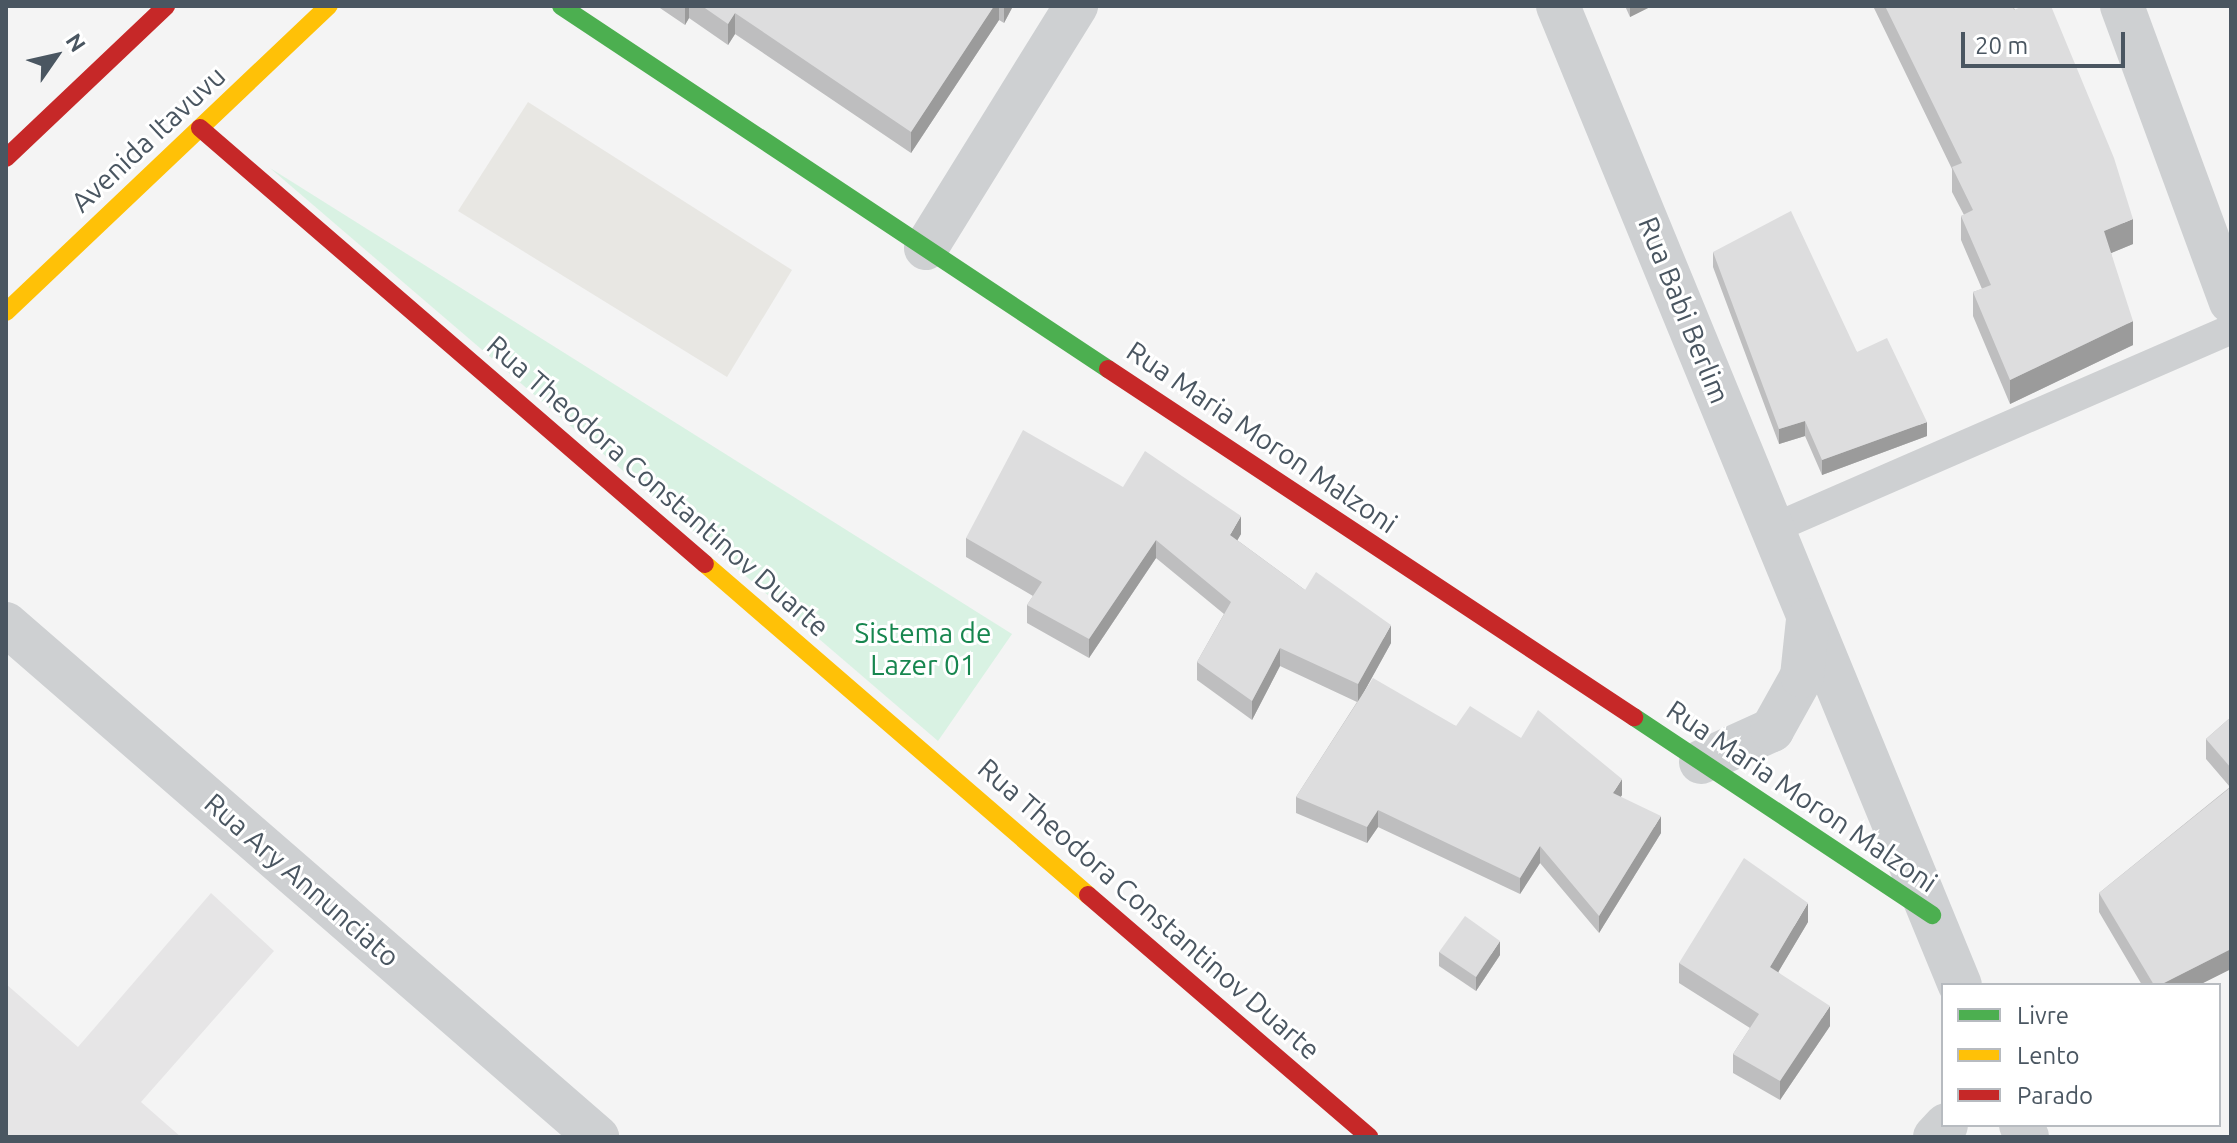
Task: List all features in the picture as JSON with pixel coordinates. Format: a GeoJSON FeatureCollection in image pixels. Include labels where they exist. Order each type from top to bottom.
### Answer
{"type":"FeatureCollection","features":[{"type":"Feature","properties":{"kind":"street"},"geometry":{"type":"LineString","coordinates":[[6,158],[166,6]]}},
{"type":"Feature","properties":{"kind":"street","name":"Avenida Itavuvu"},"geometry":{"type":"LineString","coordinates":[[6,312],[329,6]]}},
{"type":"Feature","properties":{"kind":"street","name":"Rua Maria Moron Malzoni"},"geometry":{"type":"LineString","coordinates":[[561,6],[1932,915]]}},
{"type":"Feature","properties":{"kind":"street"},"geometry":{"type":"LineString","coordinates":[[926,248],[1076,6]]}},
{"type":"Feature","properties":{"kind":"street","name":"Rua Babi Berlim"},"geometry":{"type":"LineString","coordinates":[[1558,6],[1959,983]]}},
{"type":"Feature","properties":{"kind":"street"},"geometry":{"type":"LineString","coordinates":[[2122,6],[2231,302]]}},
{"type":"Feature","properties":{"kind":"street","name":"Rua Theodora Constantinov Duarte"},"geometry":{"type":"LineString","coordinates":[[200,128],[1369,1137]]}},
{"type":"Feature","properties":{"kind":"street","name":"Rua Babi Berlim"},"geometry":{"type":"LineString","coordinates":[[1701,762],[1772,730],[1802,676],[1809,614]]}},
{"type":"Feature","properties":{"kind":"street","name":"Rua Ary Annunciato"},"geometry":{"type":"LineString","coordinates":[[6,624],[597,1137]]}},
{"type":"Feature","properties":{"kind":"lane"},"geometry":{"type":"LineString","coordinates":[[1774,528],[2231,329]]}},
{"type":"Feature","properties":{"kind":"shaded area"},"geometry":{"type":"Polygon","coordinates":[[[528,102],[792,270],[727,377],[458,211],[528,102]]]}},
{"type":"Feature","properties":{"kind":"shaded area"},"geometry":{"type":"Polygon","coordinates":[[[211,893],[274,951],[141,1102],[181,1137],[6,1137],[6,984],[78,1047],[211,893]]]}},
{"type":"Feature","properties":{"kind":"green space","name":"Sistema de Lazer 01"},"geometry":{"type":"Polygon","coordinates":[[[270,168],[1012,634],[938,741],[270,168]]]}},
{"type":"Feature","properties":{"kind":"building"},"geometry":{"type":"Polygon","coordinates":[[[702,6],[994,6],[911,132],[735,13],[728,24],[702,6]]]}},
{"type":"Feature","properties":{"kind":"building"},"geometry":{"type":"Polygon","coordinates":[[[1885,6],[2013,6],[2014,10],[2023,6],[2051,6],[2114,158],[2133,219],[2104,231],[2133,321],[2010,380],[1973,292],[1991,285],[1961,216],[1973,210],[1952,167],[1962,163],[1885,6]]]}},
{"type":"Feature","properties":{"kind":"building"},"geometry":{"type":"Polygon","coordinates":[[[1791,211],[1857,352],[1887,338],[1927,422],[1822,460],[1805,421],[1779,429],[1713,252],[1791,211]]]}},
{"type":"Feature","properties":{"kind":"building"},"geometry":{"type":"Polygon","coordinates":[[[1023,430],[1123,487],[1145,451],[1241,516],[1230,535],[1305,590],[1316,572],[1391,625],[1358,684],[1280,648],[1252,701],[1197,662],[1231,602],[1156,540],[1089,639],[1027,605],[1042,582],[966,538],[1023,430]]]}},
{"type":"Feature","properties":{"kind":"building"},"geometry":{"type":"Polygon","coordinates":[[[1373,678],[1456,726],[1470,706],[1521,738],[1538,710],[1622,779],[1613,793],[1661,816],[1599,916],[1540,846],[1520,878],[1378,810],[1367,827],[1296,797],[1373,678]]]}},
{"type":"Feature","properties":{"kind":"building"},"geometry":{"type":"Polygon","coordinates":[[[2231,717],[2231,768],[2206,739],[2231,717]]]}},
{"type":"Feature","properties":{"kind":"building"},"geometry":{"type":"Polygon","coordinates":[[[2231,787],[2231,949],[2164,983],[2153,983],[2099,893],[2231,787]]]}},
{"type":"Feature","properties":{"kind":"building"},"geometry":{"type":"Polygon","coordinates":[[[1744,858],[1808,903],[1770,967],[1830,1006],[1780,1081],[1733,1054],[1759,1014],[1679,963],[1744,858]]]}},
{"type":"Feature","properties":{"kind":"building"},"geometry":{"type":"Polygon","coordinates":[[[1465,916],[1500,941],[1476,977],[1439,952],[1465,916]]]}},
{"type":"Feature","properties":{"kind":"traffic: fast"},"geometry":{"type":"LineString","coordinates":[[561,6],[1108,369]]}},
{"type":"Feature","properties":{"kind":"traffic: fast"},"geometry":{"type":"LineString","coordinates":[[1634,717],[1932,915]]}},
{"type":"Feature","properties":{"kind":"traffic: slow"},"geometry":{"type":"LineString","coordinates":[[6,312],[329,6]]}},
{"type":"Feature","properties":{"kind":"traffic: slow"},"geometry":{"type":"LineString","coordinates":[[705,564],[1088,895]]}},
{"type":"Feature","properties":{"kind":"traffic: jam"},"geometry":{"type":"LineString","coordinates":[[6,158],[166,6]]}},
{"type":"Feature","properties":{"kind":"traffic: jam"},"geometry":{"type":"LineString","coordinates":[[200,128],[705,564]]}},
{"type":"Feature","properties":{"kind":"traffic: jam"},"geometry":{"type":"LineString","coordinates":[[1108,369],[1634,717]]}},
{"type":"Feature","properties":{"kind":"traffic: jam"},"geometry":{"type":"LineString","coordinates":[[1088,895],[1369,1137]]}}]}
